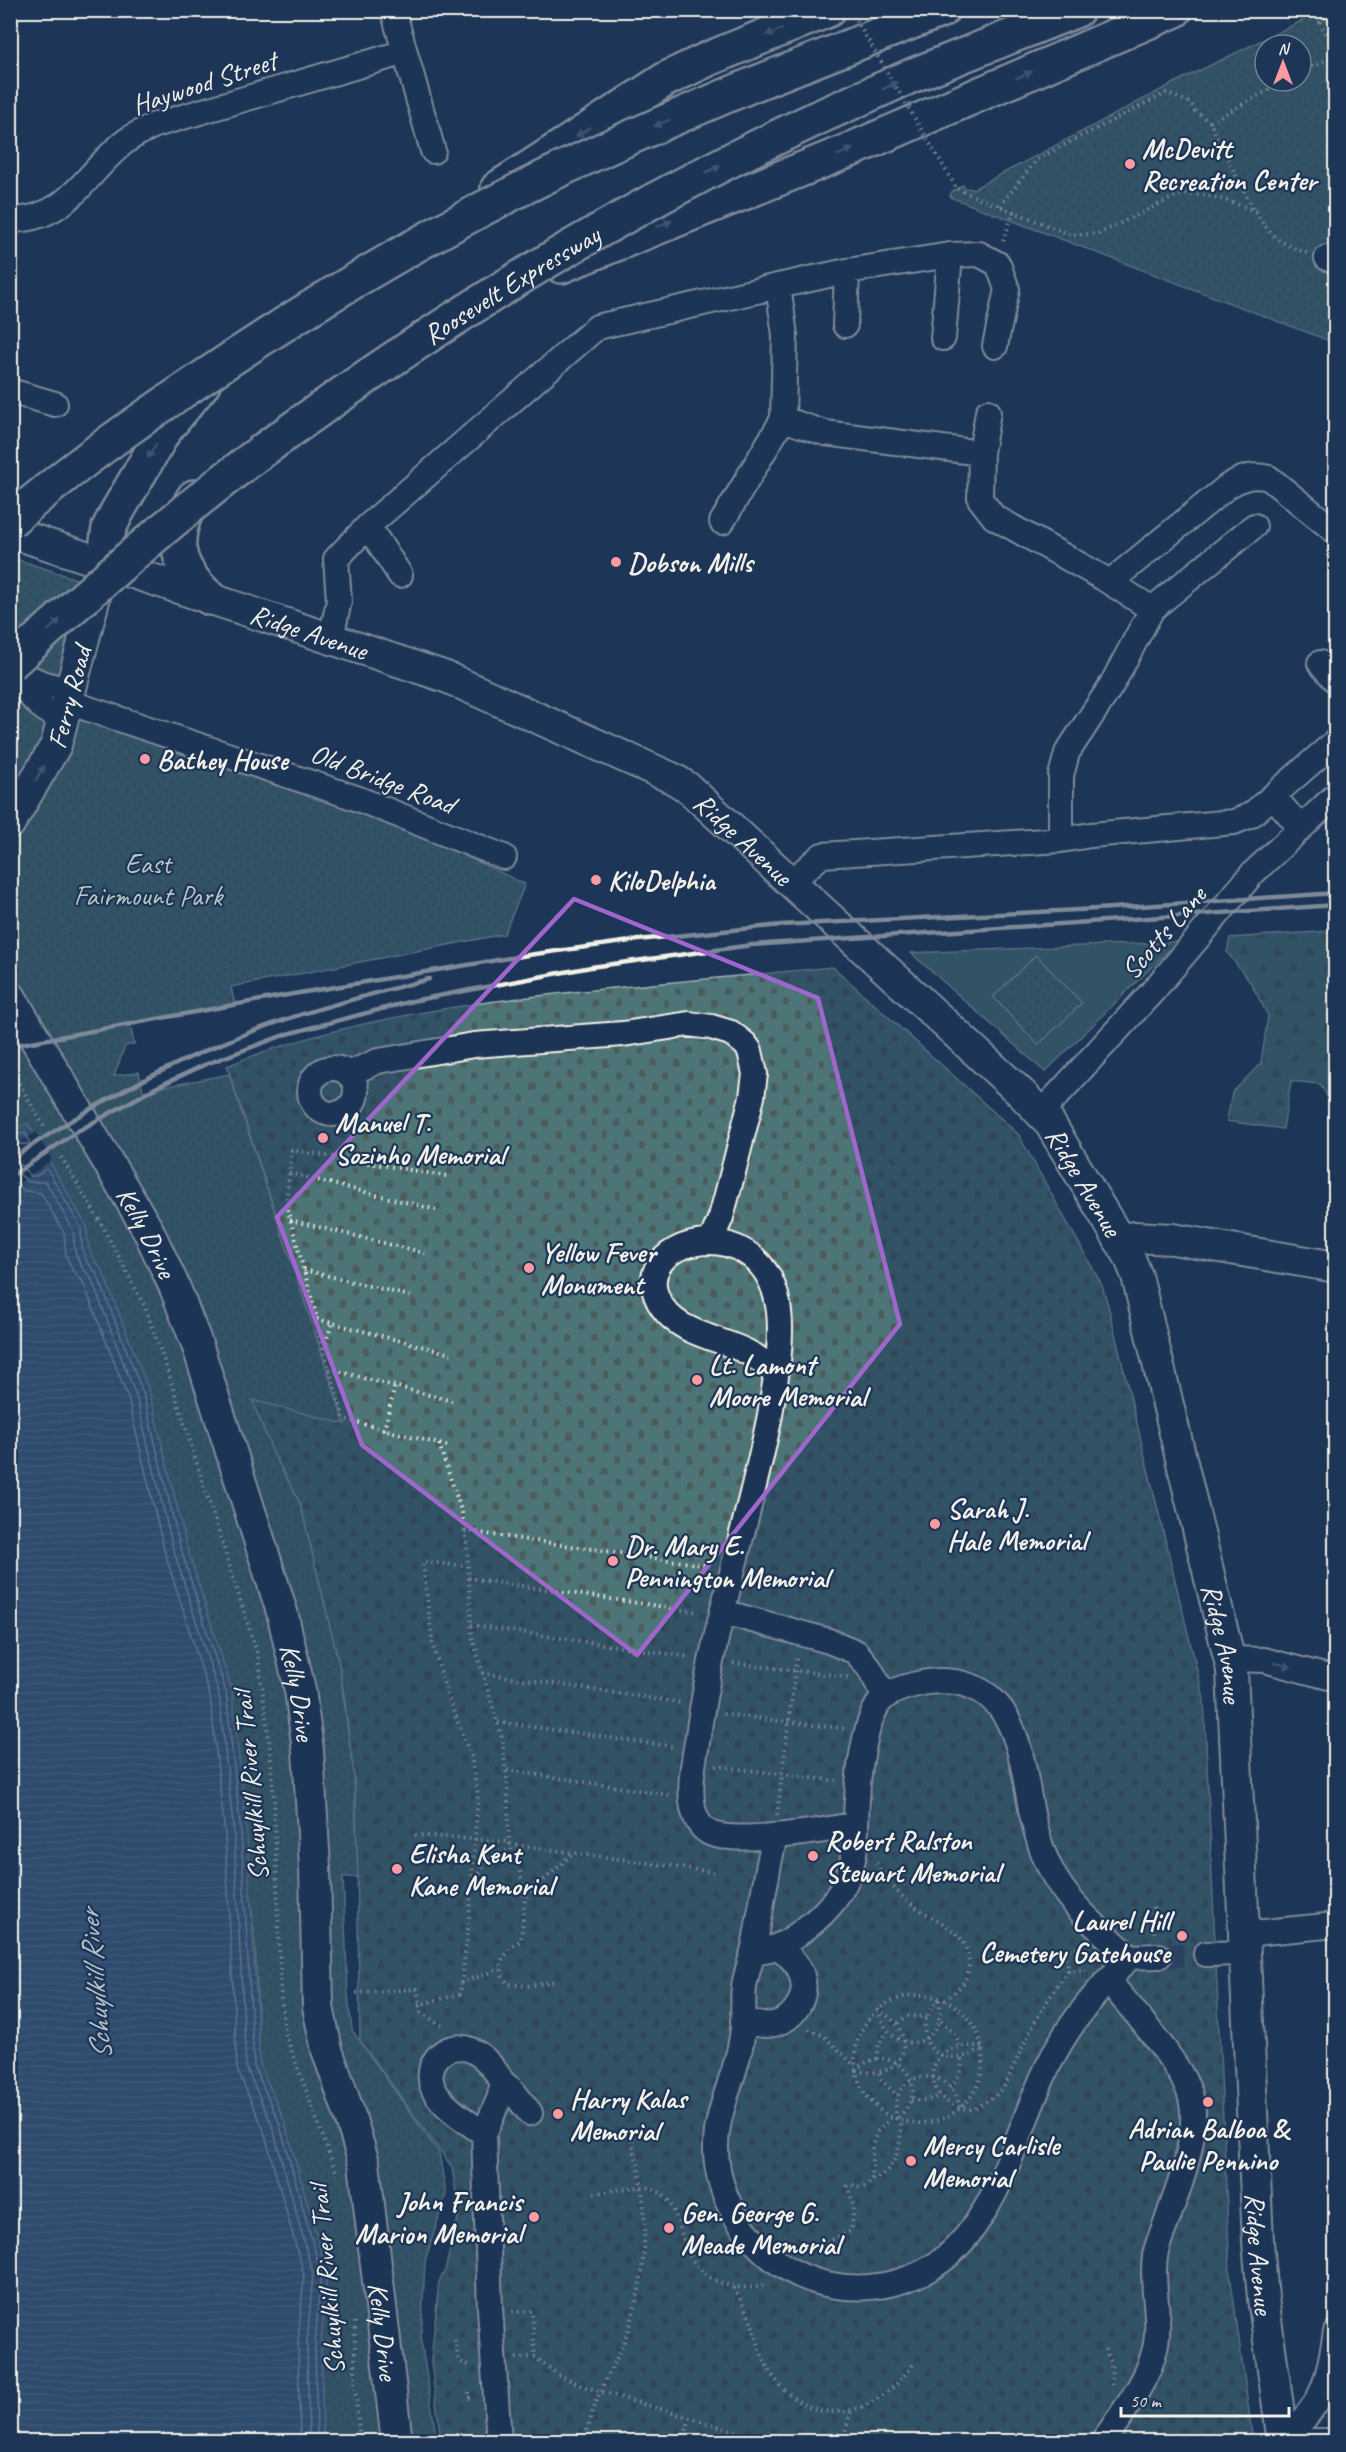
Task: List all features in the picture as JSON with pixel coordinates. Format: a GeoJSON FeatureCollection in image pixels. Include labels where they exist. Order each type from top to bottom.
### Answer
{"type":"FeatureCollection","features":[{"type":"Feature","properties":{"kind":"highway"},"geometry":{"type":"LineString","coordinates":[[10,521],[78,467],[155,412],[666,79],[708,59],[828,10]]}},
{"type":"Feature","properties":{"kind":"highway"},"geometry":{"type":"LineString","coordinates":[[10,521],[38,496],[136,423],[237,354],[341,289],[446,229],[547,176],[649,128],[942,10]]}},
{"type":"Feature","properties":{"kind":"highway","name":"Roosevelt Expressway"},"geometry":{"type":"LineString","coordinates":[[12,670],[82,599],[177,518],[276,441],[375,371],[478,303],[582,241],[698,177],[817,118],[911,76],[1077,10]]}},
{"type":"Feature","properties":{"kind":"highway"},"geometry":{"type":"LineString","coordinates":[[104,563],[310,407],[355,376],[400,348],[503,293],[603,248],[850,150],[1175,10]]}},
{"type":"Feature","properties":{"kind":"highway"},"geometry":{"type":"LineString","coordinates":[[104,563],[109,528],[140,471],[179,411],[215,373]]}},
{"type":"Feature","properties":{"kind":"highway"},"geometry":{"type":"LineString","coordinates":[[197,493],[181,524],[178,540],[179,556],[185,572],[210,598]]}},
{"type":"Feature","properties":{"kind":"main road","name":"Ridge Avenue"},"geometry":{"type":"LineString","coordinates":[[10,532],[446,677],[674,779],[687,787],[792,881],[1041,1113],[1055,1131],[1133,1264],[1230,1659],[1259,2261],[1283,2441]]}},
{"type":"Feature","properties":{"kind":"main road","name":"Ferry Road"},"geometry":{"type":"LineString","coordinates":[[10,823],[50,757],[67,704],[104,563]]}},
{"type":"Feature","properties":{"kind":"main road","name":"Kelly Drive"},"geometry":{"type":"LineString","coordinates":[[10,996],[148,1230],[175,1288],[196,1344],[282,1612],[300,1690],[310,1774],[318,2007],[327,2050],[350,2113],[364,2163],[397,2442]]}},
{"type":"Feature","properties":{"kind":"main road"},"geometry":{"type":"LineString","coordinates":[[1119,1240],[1134,1237],[1173,1239],[1335,1267]]}},
{"type":"Feature","properties":{"kind":"street"},"geometry":{"type":"LineString","coordinates":[[393,10],[433,151]]}},
{"type":"Feature","properties":{"kind":"street","name":"Haywood Street"},"geometry":{"type":"LineString","coordinates":[[10,220],[43,214],[64,202],[83,186],[126,141],[155,125],[405,52]]}},
{"type":"Feature","properties":{"kind":"street"},"geometry":{"type":"LineString","coordinates":[[331,638],[339,601],[336,559],[368,526],[597,327],[847,271],[950,255],[979,254],[998,264],[1007,289],[995,345]]}},
{"type":"Feature","properties":{"kind":"street"},"geometry":{"type":"LineString","coordinates":[[943,338],[950,255]]}},
{"type":"Feature","properties":{"kind":"street"},"geometry":{"type":"LineString","coordinates":[[845,325],[847,271]]}},
{"type":"Feature","properties":{"kind":"street"},"geometry":{"type":"LineString","coordinates":[[722,522],[783,419],[785,335],[778,286]]}},
{"type":"Feature","properties":{"kind":"street"},"geometry":{"type":"LineString","coordinates":[[10,391],[54,404]]}},
{"type":"Feature","properties":{"kind":"street"},"geometry":{"type":"LineString","coordinates":[[988,412],[981,453],[980,499],[994,517],[1110,582],[1152,609]]}},
{"type":"Feature","properties":{"kind":"street"},"geometry":{"type":"LineString","coordinates":[[783,419],[825,433],[981,453]]}},
{"type":"Feature","properties":{"kind":"street"},"geometry":{"type":"LineString","coordinates":[[1110,582],[1228,486],[1243,477],[1255,475],[1269,478],[1335,532]]}},
{"type":"Feature","properties":{"kind":"street"},"geometry":{"type":"LineString","coordinates":[[368,526],[400,574]]}},
{"type":"Feature","properties":{"kind":"street"},"geometry":{"type":"LineString","coordinates":[[1061,840],[1061,776],[1067,753],[1111,686],[1152,609],[1254,526]]}},
{"type":"Feature","properties":{"kind":"street"},"geometry":{"type":"LineString","coordinates":[[1320,663],[1335,681]]}},
{"type":"Feature","properties":{"kind":"street","name":"Old Bridge Road"},"geometry":{"type":"LineString","coordinates":[[12,670],[22,686],[47,713],[67,704],[337,791],[504,857]]}},
{"type":"Feature","properties":{"kind":"street"},"geometry":{"type":"LineString","coordinates":[[792,881],[822,855],[1061,840],[1091,835],[1234,822],[1251,815],[1335,741]]}},
{"type":"Feature","properties":{"kind":"street","name":"Scotts Lane"},"geometry":{"type":"LineString","coordinates":[[1041,1113],[1153,991],[1252,874],[1335,795]]}},
{"type":"Feature","properties":{"kind":"street"},"geometry":{"type":"LineString","coordinates":[[1273,796],[1300,827]]}},
{"type":"Feature","properties":{"kind":"street"},"geometry":{"type":"LineString","coordinates":[[348,1074],[378,1061],[474,1045],[623,1035],[689,1024],[731,1033],[750,1050],[755,1065],[754,1083],[721,1217],[711,1241]]}},
{"type":"Feature","properties":{"kind":"street"},"geometry":{"type":"LineString","coordinates":[[775,1374],[748,1352],[679,1323],[670,1316],[659,1302],[654,1284],[654,1276],[669,1254],[689,1243],[711,1241],[732,1246],[752,1256],[772,1285],[779,1316],[775,1374],[767,1429],[711,1660],[702,1709],[691,1798],[696,1819],[707,1832],[715,1835],[774,1836],[857,1831]]}},
{"type":"Feature","properties":{"kind":"street"},"geometry":{"type":"LineString","coordinates":[[723,1614],[829,1641],[856,1652],[864,1659],[881,1689],[867,1734],[858,1784],[857,1831],[851,1867],[839,1894],[818,1918],[779,1947],[753,1951]]}},
{"type":"Feature","properties":{"kind":"street"},"geometry":{"type":"LineString","coordinates":[[1230,1659],[1264,1660],[1335,1679]]}},
{"type":"Feature","properties":{"kind":"street"},"geometry":{"type":"LineString","coordinates":[[881,1689],[944,1681],[974,1688],[1000,1706],[1019,1746],[1037,1835],[1049,1867],[1077,1907],[1130,1957]]}},
{"type":"Feature","properties":{"kind":"street"},"geometry":{"type":"LineString","coordinates":[[774,1836],[744,1990],[740,2050],[718,2127],[716,2148],[718,2173],[727,2200],[743,2228],[766,2253],[790,2271],[810,2280],[834,2286],[879,2286],[909,2278],[947,2256],[966,2237],[984,2209],[1001,2177],[1042,2078],[1060,2043],[1080,2013],[1098,1975],[1130,1957],[1159,1956]]}},
{"type":"Feature","properties":{"kind":"street"},"geometry":{"type":"LineString","coordinates":[[1206,1954],[1335,1926]]}},
{"type":"Feature","properties":{"kind":"street"},"geometry":{"type":"LineString","coordinates":[[743,2021],[767,2025],[786,2021],[798,2006],[803,1984],[798,1966],[779,1947]]}},
{"type":"Feature","properties":{"kind":"street"},"geometry":{"type":"LineString","coordinates":[[1098,1975],[1177,2068],[1187,2086],[1192,2107],[1190,2136],[1183,2171],[1155,2257],[1157,2335],[1153,2356],[1136,2392],[1102,2442]]}},
{"type":"Feature","properties":{"kind":"street"},"geometry":{"type":"LineString","coordinates":[[484,2133],[438,2096],[432,2084],[433,2064],[440,2053],[454,2048],[469,2049],[488,2063],[530,2113]]}},
{"type":"Feature","properties":{"kind":"street"},"geometry":{"type":"LineString","coordinates":[[499,2442],[490,2308],[484,2133],[499,2099],[503,2083]]}},
{"type":"Feature","properties":{"kind":"street"},"geometry":{"type":"LineString","coordinates":[[1283,2441],[1320,2399],[1328,2375],[1335,2332]]}},
{"type":"Feature","properties":{"kind":"street"},"geometry":{"type":"LineString","coordinates":[[1283,2441],[1335,2441]]}},
{"type":"Feature","properties":{"kind":"path"},"geometry":{"type":"LineString","coordinates":[[850,10],[957,189],[1071,235],[1098,234],[1178,195],[1218,197],[1256,211]]}},
{"type":"Feature","properties":{"kind":"path"},"geometry":{"type":"LineString","coordinates":[[1313,66],[1335,54],[1320,22],[1335,13]]}},
{"type":"Feature","properties":{"kind":"path"},"geometry":{"type":"LineString","coordinates":[[1000,206],[1037,159],[1166,93],[1191,103],[1196,111],[1210,122],[1267,228],[1280,240],[1312,255],[1331,259]]}},
{"type":"Feature","properties":{"kind":"path"},"geometry":{"type":"LineString","coordinates":[[1210,122],[1263,93]]}},
{"type":"Feature","properties":{"kind":"path"},"geometry":{"type":"LineString","coordinates":[[1002,245],[1014,211]]}},
{"type":"Feature","properties":{"kind":"path"},"geometry":{"type":"LineString","coordinates":[[10,1068],[45,1128]]}},
{"type":"Feature","properties":{"kind":"path"},"geometry":{"type":"LineString","coordinates":[[446,1176],[292,1150],[285,1198],[317,1319],[315,1320],[344,1419],[447,1446]]}},
{"type":"Feature","properties":{"kind":"path","name":"Schuylkill River Trail"},"geometry":{"type":"LineString","coordinates":[[61,1157],[101,1222],[145,1307],[176,1395],[258,1656],[274,1800],[281,2000],[285,2033],[338,2176]]}},
{"type":"Feature","properties":{"kind":"path"},"geometry":{"type":"LineString","coordinates":[[289,1173],[437,1210]]}},
{"type":"Feature","properties":{"kind":"path"},"geometry":{"type":"LineString","coordinates":[[290,1220],[425,1254]]}},
{"type":"Feature","properties":{"kind":"path"},"geometry":{"type":"LineString","coordinates":[[304,1270],[414,1297]]}},
{"type":"Feature","properties":{"kind":"path"},"geometry":{"type":"LineString","coordinates":[[317,1319],[451,1354]]}},
{"type":"Feature","properties":{"kind":"path"},"geometry":{"type":"LineString","coordinates":[[324,1349],[332,1323]]}},
{"type":"Feature","properties":{"kind":"path"},"geometry":{"type":"LineString","coordinates":[[329,1369],[452,1401]]}},
{"type":"Feature","properties":{"kind":"path"},"geometry":{"type":"LineString","coordinates":[[384,1430],[395,1386]]}},
{"type":"Feature","properties":{"kind":"path"},"geometry":{"type":"LineString","coordinates":[[439,1444],[458,1498],[465,1531],[471,1625],[482,1673],[498,1722],[507,1770],[509,1843],[520,1872],[525,1898],[521,1940],[505,1954],[500,1963],[500,1969],[506,1981],[513,1985],[553,1982]]}},
{"type":"Feature","properties":{"kind":"path"},"geometry":{"type":"LineString","coordinates":[[465,1531],[734,1569]]}},
{"type":"Feature","properties":{"kind":"path"},"geometry":{"type":"LineString","coordinates":[[356,1994],[417,1989],[418,2005],[460,1994],[479,1807],[474,1767],[447,1694],[433,1646],[424,1564],[468,1566]]}},
{"type":"Feature","properties":{"kind":"path"},"geometry":{"type":"LineString","coordinates":[[468,1578],[723,1614]]}},
{"type":"Feature","properties":{"kind":"path"},"geometry":{"type":"LineString","coordinates":[[471,1625],[795,1671],[881,1689]]}},
{"type":"Feature","properties":{"kind":"path"},"geometry":{"type":"LineString","coordinates":[[774,1836],[800,1634]]}},
{"type":"Feature","properties":{"kind":"path"},"geometry":{"type":"LineString","coordinates":[[482,1673],[867,1734]]}},
{"type":"Feature","properties":{"kind":"path"},"geometry":{"type":"LineString","coordinates":[[498,1722],[695,1756],[782,1774],[858,1784]]}},
{"type":"Feature","properties":{"kind":"path"},"geometry":{"type":"LineString","coordinates":[[507,1770],[691,1798]]}},
{"type":"Feature","properties":{"kind":"path"},"geometry":{"type":"LineString","coordinates":[[857,1831],[880,1870],[899,1893],[924,1912],[949,1926],[963,1941],[969,1957],[967,1974],[964,1982],[945,2001]]}},
{"type":"Feature","properties":{"kind":"path"},"geometry":{"type":"LineString","coordinates":[[414,1835],[509,1843],[713,1872]]}},
{"type":"Feature","properties":{"kind":"path"},"geometry":{"type":"LineString","coordinates":[[472,1884],[487,1859],[497,1853],[511,1851]]}},
{"type":"Feature","properties":{"kind":"path"},"geometry":{"type":"LineString","coordinates":[[525,1898],[574,1852]]}},
{"type":"Feature","properties":{"kind":"path"},"geometry":{"type":"LineString","coordinates":[[982,2048],[959,2045],[941,2055],[934,2067],[933,2076],[941,2096],[954,2106],[974,2109],[985,2103],[1006,2084],[1035,2018],[1068,1971],[1067,1949],[1095,1948]]}},
{"type":"Feature","properties":{"kind":"path"},"geometry":{"type":"LineString","coordinates":[[460,1983],[500,1969]]}},
{"type":"Feature","properties":{"kind":"path"},"geometry":{"type":"LineString","coordinates":[[1068,1971],[1098,1975]]}},
{"type":"Feature","properties":{"kind":"path"},"geometry":{"type":"LineString","coordinates":[[927,1995],[945,2001],[965,2015],[976,2030],[982,2048],[982,2067],[977,2087],[961,2108],[943,2119],[922,2123],[896,2119],[868,2098],[858,2080],[855,2067],[858,2038],[866,2023],[889,2002],[907,1996],[927,1995]]}},
{"type":"Feature","properties":{"kind":"path"},"geometry":{"type":"LineString","coordinates":[[939,1998],[927,2018],[927,2038],[941,2055],[961,2059],[982,2048]]}},
{"type":"Feature","properties":{"kind":"path"},"geometry":{"type":"LineString","coordinates":[[878,2010],[887,2032],[892,2037],[904,2042],[927,2038],[941,2021],[939,1998]]}},
{"type":"Feature","properties":{"kind":"path"},"geometry":{"type":"LineString","coordinates":[[786,2021],[824,2036],[855,2067],[879,2073],[897,2062],[904,2042],[898,2023],[878,2010]]}},
{"type":"Feature","properties":{"kind":"path"},"geometry":{"type":"LineString","coordinates":[[898,2023],[907,2016],[926,2015],[927,2018]]}},
{"type":"Feature","properties":{"kind":"path"},"geometry":{"type":"LineString","coordinates":[[941,2021],[957,2037],[959,2045]]}},
{"type":"Feature","properties":{"kind":"path"},"geometry":{"type":"LineString","coordinates":[[877,2059],[879,2044],[887,2032]]}},
{"type":"Feature","properties":{"kind":"path"},"geometry":{"type":"LineString","coordinates":[[855,2067],[877,2059],[897,2062],[911,2080],[911,2100],[896,2119],[878,2131],[872,2145],[872,2180]]}},
{"type":"Feature","properties":{"kind":"path"},"geometry":{"type":"LineString","coordinates":[[950,2087],[962,2068],[961,2059]]}},
{"type":"Feature","properties":{"kind":"path"},"geometry":{"type":"LineString","coordinates":[[879,2073],[882,2081],[898,2096]]}},
{"type":"Feature","properties":{"kind":"path"},"geometry":{"type":"LineString","coordinates":[[594,2193],[648,2187],[668,2202],[677,2216],[687,2250],[695,2264],[716,2281],[734,2287],[749,2288],[766,2285],[790,2271],[811,2249],[851,2231],[854,2215],[848,2186],[851,2184],[860,2188],[866,2186],[872,2180],[881,2177],[891,2166],[902,2135],[896,2119],[898,2096],[911,2080],[933,2076],[950,2087],[961,2108]]}},
{"type":"Feature","properties":{"kind":"path"},"geometry":{"type":"LineString","coordinates":[[911,2100],[917,2102],[941,2096]]}},
{"type":"Feature","properties":{"kind":"path"},"geometry":{"type":"LineString","coordinates":[[583,2442],[600,2392],[619,2355],[639,2290],[645,2250],[642,2188],[628,2129]]}},
{"type":"Feature","properties":{"kind":"path"},"geometry":{"type":"LineString","coordinates":[[734,2287],[750,2320],[765,2364],[785,2391],[796,2400],[824,2411],[851,2411],[877,2400],[892,2390],[914,2362]]}},
{"type":"Feature","properties":{"kind":"path"},"geometry":{"type":"LineString","coordinates":[[505,2312],[532,2311],[535,2357]]}},
{"type":"Feature","properties":{"kind":"path","name":"Schuylkill River Trail"},"geometry":{"type":"LineString","coordinates":[[354,2316],[355,2388],[360,2442]]}},
{"type":"Feature","properties":{"kind":"path"},"geometry":{"type":"LineString","coordinates":[[455,2340],[457,2355],[462,2363]]}},
{"type":"Feature","properties":{"kind":"path"},"geometry":{"type":"LineString","coordinates":[[507,2359],[535,2357],[557,2374],[600,2392],[772,2442]]}},
{"type":"Feature","properties":{"kind":"path"},"geometry":{"type":"LineString","coordinates":[[469,2392],[469,2398],[472,2398]]}},
{"type":"Feature","properties":{"kind":"path"},"geometry":{"type":"LineString","coordinates":[[842,2442],[851,2411]]}},
{"type":"Feature","properties":{"kind":"path"},"geometry":{"type":"LineString","coordinates":[[683,2442],[690,2418]]}},
{"type":"Feature","properties":{"kind":"path"},"geometry":{"type":"LineString","coordinates":[[737,2442],[740,2432]]}},
{"type":"Feature","properties":{"kind":"highlighted area"},"geometry":{"type":"Polygon","coordinates":[[[574,899],[818,998],[900,1324],[637,1655],[362,1445],[277,1217],[574,899]]]}},
{"type":"Feature","properties":{"kind":"green space"},"geometry":{"type":"Polygon","coordinates":[[[1322,11],[1335,11],[1335,343],[950,197],[951,192],[963,185],[965,188],[973,189],[1174,83],[1253,45],[1253,93],[1313,93],[1313,33],[1277,33],[1322,11]]]}},
{"type":"Feature","properties":{"kind":"green space","name":"East Fairmount Park"},"geometry":{"type":"Polygon","coordinates":[[[10,557],[87,584],[55,706],[343,799],[525,884],[504,934],[231,987],[235,1005],[130,1024],[134,1044],[125,1046],[114,1076],[139,1072],[143,1091],[229,1074],[345,1424],[252,1400],[274,1455],[300,1503],[339,1664],[354,1776],[358,1877],[343,1877],[348,1995],[352,2030],[439,2153],[446,2194],[425,2261],[421,2341],[437,2441],[323,2441],[321,2343],[327,2273],[284,2120],[260,2065],[255,1944],[232,1691],[186,1544],[149,1391],[102,1270],[90,1250],[87,1227],[28,1124],[11,1129],[10,557]]]}},
{"type":"Feature","properties":{"kind":"green space"},"geometry":{"type":"Polygon","coordinates":[[[1330,931],[1336,934],[1335,1110],[1320,1084],[1291,1081],[1283,1129],[1227,1121],[1232,1093],[1261,1063],[1268,1016],[1251,983],[1227,952],[1230,938],[1330,931]]]}},
{"type":"Feature","properties":{"kind":"green space"},"geometry":{"type":"Polygon","coordinates":[[[1177,942],[1045,1072],[911,953],[1177,942]]]}},
{"type":"Feature","properties":{"kind":"green space"},"geometry":{"type":"Polygon","coordinates":[[[1036,955],[1082,1003],[1038,1045],[993,997],[1036,955]]]}},
{"type":"Feature","properties":{"kind":"green space"},"geometry":{"type":"Polygon","coordinates":[[[833,967],[1018,1134],[1102,1285],[1108,1305],[1204,1699],[1230,2274],[1253,2441],[441,2441],[431,2361],[439,2282],[445,2270],[459,2214],[452,2167],[360,2041],[356,1801],[339,1664],[300,1503],[274,1455],[251,1400],[345,1423],[227,1066],[320,1035],[448,1008],[569,992],[833,967]]]}},
{"type":"Feature","properties":{"kind":"water","name":"Schuylkill River"},"geometry":{"type":"Polygon","coordinates":[[[28,1124],[87,1227],[90,1250],[102,1270],[149,1391],[186,1544],[232,1691],[247,1833],[260,2065],[284,2120],[327,2273],[321,2343],[323,2441],[11,2441],[10,1129],[28,1124]]]}},
{"type":"Feature","properties":{"kind":"pier"},"geometry":{"type":"Polygon","coordinates":[[[36,1132],[52,1160],[11,1189],[11,1148],[36,1132]]]}},
{"type":"Feature","properties":{"kind":"tunnel"},"geometry":{"type":"LineString","coordinates":[[1159,1956],[1206,1954]]}},
{"type":"Feature","properties":{"kind":"railway"},"geometry":{"type":"LineString","coordinates":[[10,1046],[293,994],[528,955],[638,940],[781,925],[1097,909],[1336,893]]}},
{"type":"Feature","properties":{"kind":"railway"},"geometry":{"type":"LineString","coordinates":[[10,1177],[78,1131],[157,1087],[204,1065],[287,1034],[412,1001],[591,967],[752,945],[1336,905]]}},
{"type":"Feature","properties":{"kind":"railway"},"geometry":{"type":"LineString","coordinates":[[10,1160],[121,1092],[208,1049],[309,1012],[429,979]]}},
{"type":"Feature","properties":{"kind":"place","name":"McDevitt Recreation Center"},"geometry":{"type":"Point","coordinates":[1130,164]}},
{"type":"Feature","properties":{"kind":"place","name":"Dobson Mills"},"geometry":{"type":"Point","coordinates":[616,562]}},
{"type":"Feature","properties":{"kind":"place","name":"Bathey House"},"geometry":{"type":"Point","coordinates":[145,759]}},
{"type":"Feature","properties":{"kind":"place","name":"KiloDelphia"},"geometry":{"type":"Point","coordinates":[596,880]}},
{"type":"Feature","properties":{"kind":"place","name":"Manuel T. Sozinho Memorial"},"geometry":{"type":"Point","coordinates":[323,1138]}},
{"type":"Feature","properties":{"kind":"place","name":"Yellow Fever Monument"},"geometry":{"type":"Point","coordinates":[529,1268]}},
{"type":"Feature","properties":{"kind":"place","name":"Lt. Lamont Moore Memorial"},"geometry":{"type":"Point","coordinates":[697,1380]}},
{"type":"Feature","properties":{"kind":"place","name":"Sarah J. Hale Memorial"},"geometry":{"type":"Point","coordinates":[935,1524]}},
{"type":"Feature","properties":{"kind":"place","name":"Dr. Mary E. Pennington Memorial"},"geometry":{"type":"Point","coordinates":[613,1561]}},
{"type":"Feature","properties":{"kind":"place","name":"Robert Ralston Stewart Memorial"},"geometry":{"type":"Point","coordinates":[813,1856]}},
{"type":"Feature","properties":{"kind":"place","name":"Elisha Kent Kane Memorial"},"geometry":{"type":"Point","coordinates":[397,1869]}},
{"type":"Feature","properties":{"kind":"place","name":"Laurel Hill Cemetery Gatehouse"},"geometry":{"type":"Point","coordinates":[1182,1936]}},
{"type":"Feature","properties":{"kind":"place","name":"Adrian Balboa & Paulie Pennino"},"geometry":{"type":"Point","coordinates":[1208,2102]}},
{"type":"Feature","properties":{"kind":"place","name":"Harry Kalas Memorial"},"geometry":{"type":"Point","coordinates":[558,2114]}},
{"type":"Feature","properties":{"kind":"place","name":"Mercy Carlisle Memorial"},"geometry":{"type":"Point","coordinates":[911,2161]}},
{"type":"Feature","properties":{"kind":"place","name":"John Francis Marion Memorial"},"geometry":{"type":"Point","coordinates":[534,2217]}},
{"type":"Feature","properties":{"kind":"place","name":"Gen. George G. Meade Memorial"},"geometry":{"type":"Point","coordinates":[669,2228]}}]}
